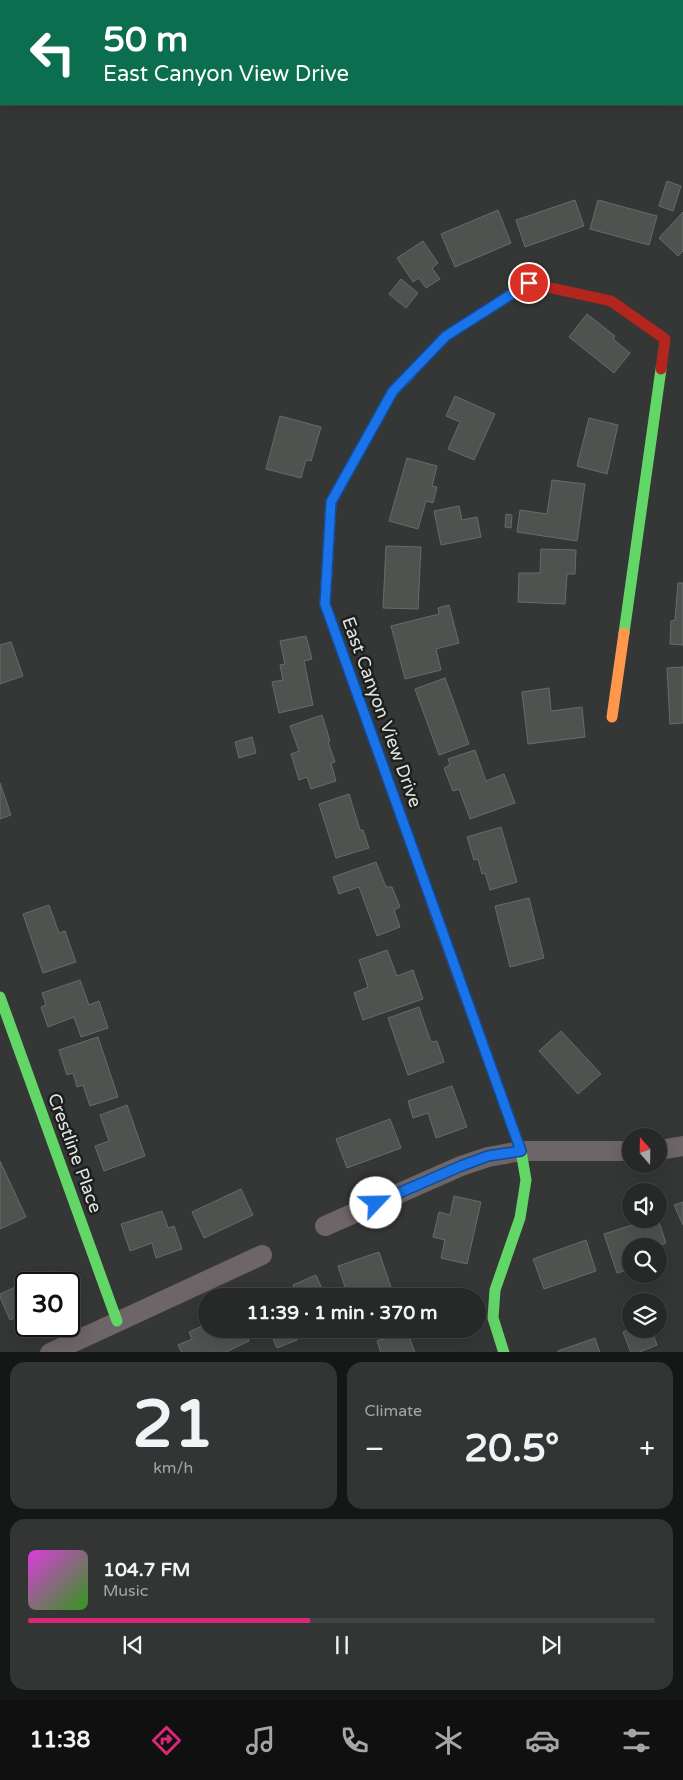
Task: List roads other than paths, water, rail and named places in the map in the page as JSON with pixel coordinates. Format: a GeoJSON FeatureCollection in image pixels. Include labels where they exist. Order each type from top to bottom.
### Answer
{"type":"FeatureCollection","features":[{"type":"Feature","properties":{"kind":"street","name":"East Canyon View Drive"},"geometry":{"type":"LineString","coordinates":[[504,1352],[493,1318],[496,1290],[520,1218],[526,1180],[521,1151],[325,604],[331,502],[393,391],[446,336],[529,283],[611,301],[665,339],[612,717]]}},
{"type":"Feature","properties":{"kind":"street","name":"Crestline Place"},"geometry":{"type":"LineString","coordinates":[[0,997],[117,1321]]}},
{"type":"Feature","properties":{"kind":"street"},"geometry":{"type":"LineString","coordinates":[[668,1148],[683,1146]]}},
{"type":"Feature","properties":{"kind":"street"},"geometry":{"type":"LineString","coordinates":[[325,1226],[488,1156],[521,1151],[622,1150]]}},
{"type":"Feature","properties":{"kind":"street"},"geometry":{"type":"LineString","coordinates":[[50,1352],[262,1254]]}}]}
